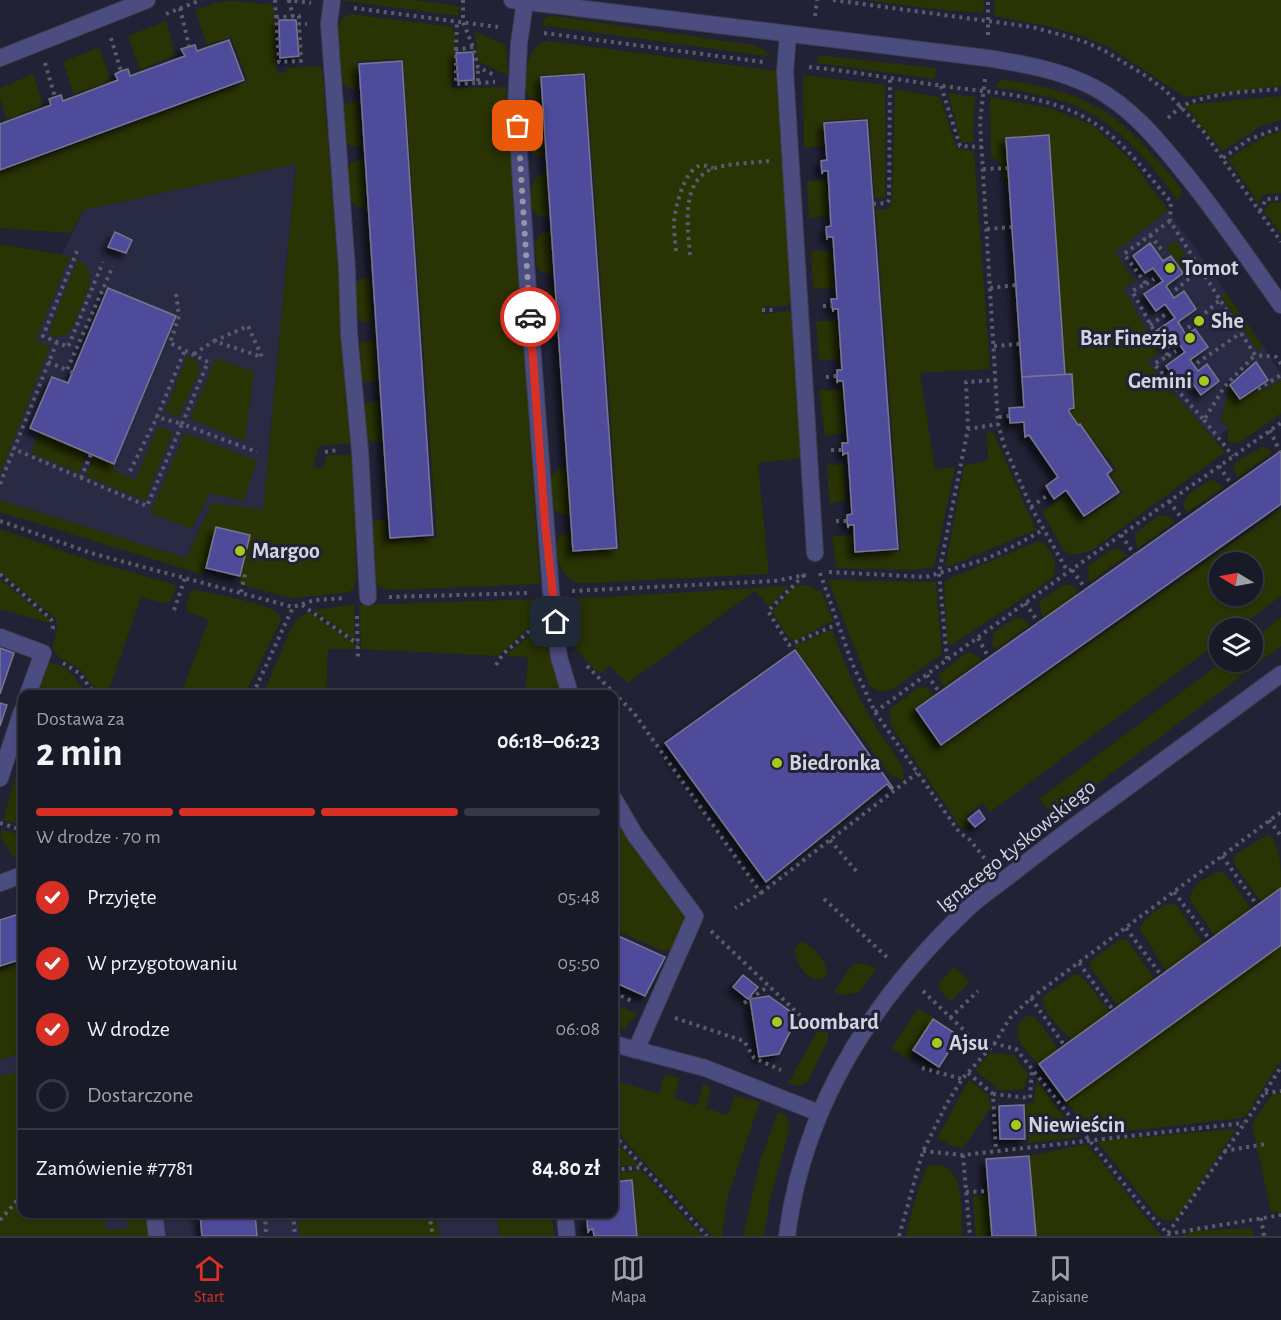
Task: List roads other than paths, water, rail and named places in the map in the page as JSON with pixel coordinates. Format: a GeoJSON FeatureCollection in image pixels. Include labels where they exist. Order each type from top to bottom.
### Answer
{"type":"FeatureCollection","features":[{"type":"Feature","properties":{"kind":"street"},"geometry":{"type":"LineString","coordinates":[[0,58],[147,0]]}},
{"type":"Feature","properties":{"kind":"street"},"geometry":{"type":"LineString","coordinates":[[569,690],[559,657],[545,523],[529,302],[516,88],[522,30],[519,1],[556,3],[788,35],[987,58],[1043,68],[1094,87],[1125,108],[1152,132],[1207,200],[1281,305]]}},
{"type":"Feature","properties":{"kind":"street"},"geometry":{"type":"LineString","coordinates":[[331,3],[328,24],[346,258],[349,333],[360,451],[362,603]]}},
{"type":"Feature","properties":{"kind":"street"},"geometry":{"type":"LineString","coordinates":[[788,35],[785,65],[815,553]]}},
{"type":"Feature","properties":{"kind":"street"},"geometry":{"type":"LineString","coordinates":[[0,637],[43,652],[29,690]]}},
{"type":"Feature","properties":{"kind":"street","name":"Ignacego Łyskowskiego"},"geometry":{"type":"LineString","coordinates":[[787,1236],[799,1172],[819,1113],[837,1073],[859,1036],[905,974],[967,909],[1003,880],[1058,837],[1281,674]]}},
{"type":"Feature","properties":{"kind":"street"},"geometry":{"type":"LineString","coordinates":[[0,778],[18,723]]}},
{"type":"Feature","properties":{"kind":"street"},"geometry":{"type":"LineString","coordinates":[[618,806],[635,835],[695,916],[636,1050]]}},
{"type":"Feature","properties":{"kind":"street"},"geometry":{"type":"LineString","coordinates":[[618,1045],[705,1068],[819,1113]]}},
{"type":"Feature","properties":{"kind":"street"},"geometry":{"type":"LineString","coordinates":[[155,1218],[157,1236]]}},
{"type":"Feature","properties":{"kind":"street"},"geometry":{"type":"LineString","coordinates":[[565,1218],[567,1236]]}},
{"type":"Feature","properties":{"kind":"place","name":"Tomot"},"geometry":{"type":"Point","coordinates":[1170,268]}},
{"type":"Feature","properties":{"kind":"place","name":"She"},"geometry":{"type":"Point","coordinates":[1199,321]}},
{"type":"Feature","properties":{"kind":"place","name":"Bar Finezja"},"geometry":{"type":"Point","coordinates":[1190,338]}},
{"type":"Feature","properties":{"kind":"place","name":"Gemini"},"geometry":{"type":"Point","coordinates":[1204,381]}},
{"type":"Feature","properties":{"kind":"place","name":"Margoo"},"geometry":{"type":"Point","coordinates":[240,551]}},
{"type":"Feature","properties":{"kind":"place","name":"Biedronka"},"geometry":{"type":"Point","coordinates":[777,763]}},
{"type":"Feature","properties":{"kind":"place","name":"Loombard"},"geometry":{"type":"Point","coordinates":[777,1022]}},
{"type":"Feature","properties":{"kind":"place","name":"Ajsu"},"geometry":{"type":"Point","coordinates":[937,1043]}},
{"type":"Feature","properties":{"kind":"place","name":"Niewieścin"},"geometry":{"type":"Point","coordinates":[1016,1125]}}]}
